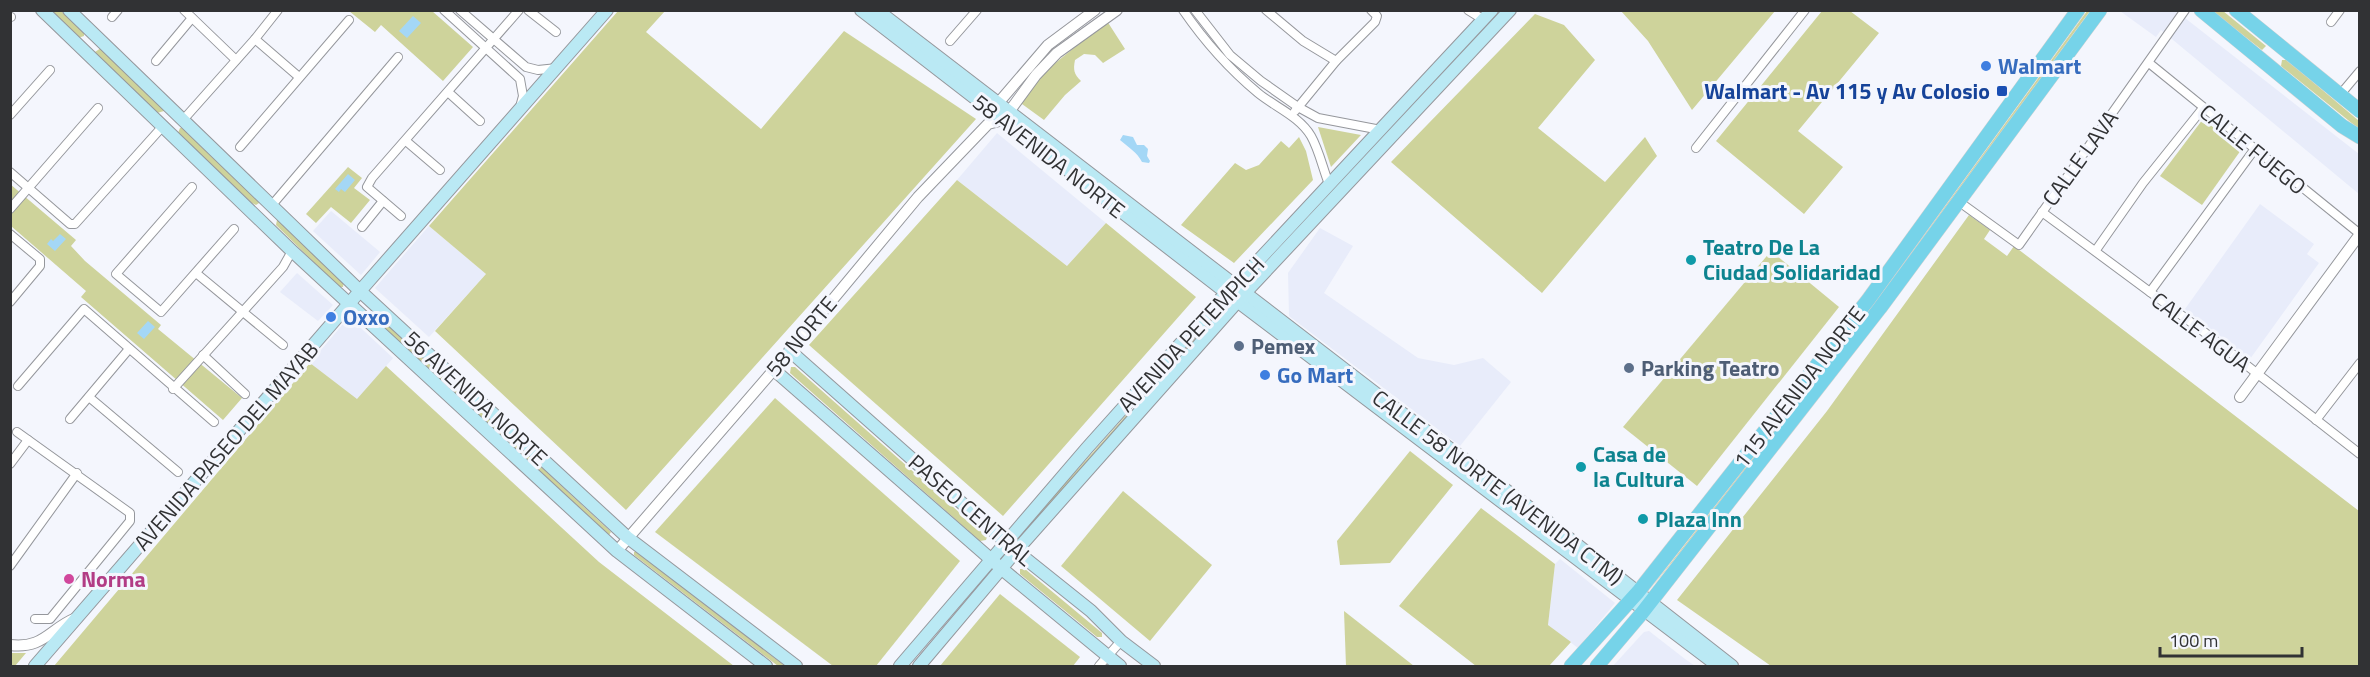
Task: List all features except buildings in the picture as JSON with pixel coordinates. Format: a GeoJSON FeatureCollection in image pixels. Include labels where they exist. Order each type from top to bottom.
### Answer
{"type":"FeatureCollection","features":[{"type":"Feature","properties":{"kind":"main road","name":"56 AVENIDA NORTE"},"geometry":{"type":"LineString","coordinates":[[42,10],[348,304],[616,551],[766,666]]}},
{"type":"Feature","properties":{"kind":"main road","name":"56 AVENIDA NORTE"},"geometry":{"type":"LineString","coordinates":[[69,10],[360,291],[627,537],[796,666]]}},
{"type":"Feature","properties":{"kind":"main road","name":"AVENIDA PASEO DEL MAYAB"},"geometry":{"type":"LineString","coordinates":[[35,666],[348,304],[607,10]]}},
{"type":"Feature","properties":{"kind":"main road","name":"58 AVENIDA NORTE"},"geometry":{"type":"LineString","coordinates":[[861,10],[992,113],[1006,117],[1241,297]]}},
{"type":"Feature","properties":{"kind":"main road","name":"58 AVENIDA NORTE"},"geometry":{"type":"LineString","coordinates":[[877,10],[992,113]]}},
{"type":"Feature","properties":{"kind":"main road","name":"AVENIDA PETEMPICH"},"geometry":{"type":"LineString","coordinates":[[919,666],[1016,551],[1241,297],[1510,10]]}},
{"type":"Feature","properties":{"kind":"main road","name":"115 AVENIDA NORTE"},"geometry":{"type":"LineString","coordinates":[[1570,666],[1634,596],[1868,300],[2078,10]]}},
{"type":"Feature","properties":{"kind":"main road","name":"115 AVENIDA NORTE"},"geometry":{"type":"LineString","coordinates":[[1597,666],[1647,607],[1880,308],[2100,10]]}},
{"type":"Feature","properties":{"kind":"main road"},"geometry":{"type":"LineString","coordinates":[[2201,10],[2342,126],[2360,137]]}},
{"type":"Feature","properties":{"kind":"main road"},"geometry":{"type":"LineString","coordinates":[[2236,10],[2360,111]]}},
{"type":"Feature","properties":{"kind":"main road","name":"AVENIDA PETEMPICH"},"geometry":{"type":"LineString","coordinates":[[900,666],[1087,448],[1230,288],[1243,277],[1488,15]]}},
{"type":"Feature","properties":{"kind":"main road"},"geometry":{"type":"LineString","coordinates":[[84,50],[97,37]]}},
{"type":"Feature","properties":{"kind":"main road"},"geometry":{"type":"LineString","coordinates":[[2267,64],[2280,47]]}},
{"type":"Feature","properties":{"kind":"main road"},"geometry":{"type":"LineString","coordinates":[[163,126],[179,116]]}},
{"type":"Feature","properties":{"kind":"main road"},"geometry":{"type":"LineString","coordinates":[[260,219],[272,205]]}},
{"type":"Feature","properties":{"kind":"main road","name":"CALLE 58 NORTE (AVENIDA CTM)"},"geometry":{"type":"LineString","coordinates":[[1241,297],[1647,607]]}},
{"type":"Feature","properties":{"kind":"main road","name":"PASEO CENTRAL"},"geometry":{"type":"LineString","coordinates":[[790,351],[1016,551],[1091,611],[1121,641],[1154,666]]}},
{"type":"Feature","properties":{"kind":"main road","name":"PASEO CENTRAL"},"geometry":{"type":"LineString","coordinates":[[773,369],[1104,661],[1120,666]]}},
{"type":"Feature","properties":{"kind":"main road"},"geometry":{"type":"LineString","coordinates":[[1647,607],[1718,666]]}},
{"type":"Feature","properties":{"kind":"main road"},"geometry":{"type":"LineString","coordinates":[[1647,607],[1732,666]]}},
{"type":"Feature","properties":{"kind":"street"},"geometry":{"type":"LineString","coordinates":[[184,10],[236,60]]}},
{"type":"Feature","properties":{"kind":"street"},"geometry":{"type":"LineString","coordinates":[[444,10],[520,79],[523,96],[518,113]]}},
{"type":"Feature","properties":{"kind":"street"},"geometry":{"type":"LineString","coordinates":[[460,10],[519,62],[538,70],[556,68]]}},
{"type":"Feature","properties":{"kind":"street"},"geometry":{"type":"LineString","coordinates":[[401,216],[367,187],[372,178],[519,10]]}},
{"type":"Feature","properties":{"kind":"street"},"geometry":{"type":"LineString","coordinates":[[528,10],[556,32]]}},
{"type":"Feature","properties":{"kind":"street"},"geometry":{"type":"LineString","coordinates":[[950,41],[977,10]]}},
{"type":"Feature","properties":{"kind":"street","name":"58 NORTE"},"geometry":{"type":"LineString","coordinates":[[616,551],[790,351],[1048,45],[1095,10]]}},
{"type":"Feature","properties":{"kind":"street"},"geometry":{"type":"LineString","coordinates":[[992,113],[1006,117],[1036,75],[1057,52],[1117,10]]}},
{"type":"Feature","properties":{"kind":"street"},"geometry":{"type":"LineString","coordinates":[[1183,10],[1203,39],[1223,62],[1261,95],[1292,116],[1311,136],[1329,184]]}},
{"type":"Feature","properties":{"kind":"street"},"geometry":{"type":"LineString","coordinates":[[1195,10],[1230,55],[1298,107],[1318,118],[1381,130]]}},
{"type":"Feature","properties":{"kind":"street"},"geometry":{"type":"LineString","coordinates":[[1266,10],[1303,41],[1336,61]]}},
{"type":"Feature","properties":{"kind":"street"},"geometry":{"type":"LineString","coordinates":[[1468,10],[1488,15]]}},
{"type":"Feature","properties":{"kind":"street"},"geometry":{"type":"LineString","coordinates":[[1696,148],[1805,10]]}},
{"type":"Feature","properties":{"kind":"street","name":"CALLE LAVA"},"geometry":{"type":"LineString","coordinates":[[1958,201],[2019,245],[2185,10]]}},
{"type":"Feature","properties":{"kind":"street"},"geometry":{"type":"LineString","coordinates":[[2331,22],[2340,10]]}},
{"type":"Feature","properties":{"kind":"street"},"geometry":{"type":"LineString","coordinates":[[1292,116],[1336,61],[1375,22],[1377,16],[1372,11]]}},
{"type":"Feature","properties":{"kind":"street"},"geometry":{"type":"LineString","coordinates":[[179,116],[236,60],[275,12]]}},
{"type":"Feature","properties":{"kind":"street"},"geometry":{"type":"LineString","coordinates":[[156,61],[192,18]]}},
{"type":"Feature","properties":{"kind":"street"},"geometry":{"type":"LineString","coordinates":[[240,147],[349,20]]}},
{"type":"Feature","properties":{"kind":"street"},"geometry":{"type":"LineString","coordinates":[[255,39],[299,77]]}},
{"type":"Feature","properties":{"kind":"street"},"geometry":{"type":"LineString","coordinates":[[1048,45],[1057,52]]}},
{"type":"Feature","properties":{"kind":"street"},"geometry":{"type":"LineString","coordinates":[[272,205],[398,57]]}},
{"type":"Feature","properties":{"kind":"street"},"geometry":{"type":"LineString","coordinates":[[512,70],[519,62]]}},
{"type":"Feature","properties":{"kind":"street","name":"CALLE FUEGO"},"geometry":{"type":"LineString","coordinates":[[2149,63],[2360,234]]}},
{"type":"Feature","properties":{"kind":"street"},"geometry":{"type":"LineString","coordinates":[[10,115],[50,70]]}},
{"type":"Feature","properties":{"kind":"street"},"geometry":{"type":"LineString","coordinates":[[2339,96],[2360,71]]}},
{"type":"Feature","properties":{"kind":"street"},"geometry":{"type":"LineString","coordinates":[[448,92],[480,121]]}},
{"type":"Feature","properties":{"kind":"street"},"geometry":{"type":"LineString","coordinates":[[10,209],[98,108]]}},
{"type":"Feature","properties":{"kind":"street"},"geometry":{"type":"LineString","coordinates":[[2096,250],[2143,183],[2203,108]]}},
{"type":"Feature","properties":{"kind":"street"},"geometry":{"type":"LineString","coordinates":[[10,172],[70,224],[75,224],[163,126]]}},
{"type":"Feature","properties":{"kind":"street"},"geometry":{"type":"LineString","coordinates":[[406,141],[440,170]]}},
{"type":"Feature","properties":{"kind":"street"},"geometry":{"type":"LineString","coordinates":[[2150,292],[2254,150]]}},
{"type":"Feature","properties":{"kind":"street"},"geometry":{"type":"LineString","coordinates":[[192,187],[116,274],[161,312],[234,229]]}},
{"type":"Feature","properties":{"kind":"street"},"geometry":{"type":"LineString","coordinates":[[362,227],[383,201]]}},
{"type":"Feature","properties":{"kind":"street","name":"CALLE AGUA"},"geometry":{"type":"LineString","coordinates":[[2042,212],[2096,250],[2360,454]]}},
{"type":"Feature","properties":{"kind":"street"},"geometry":{"type":"LineString","coordinates":[[10,234],[40,260],[40,266],[10,302]]}},
{"type":"Feature","properties":{"kind":"street"},"geometry":{"type":"LineString","coordinates":[[2240,397],[2360,234]]}},
{"type":"Feature","properties":{"kind":"street"},"geometry":{"type":"LineString","coordinates":[[173,389],[283,267],[292,251]]}},
{"type":"Feature","properties":{"kind":"street"},"geometry":{"type":"LineString","coordinates":[[196,273],[282,345]]}},
{"type":"Feature","properties":{"kind":"street"},"geometry":{"type":"LineString","coordinates":[[18,386],[84,309],[173,389],[214,422]]}},
{"type":"Feature","properties":{"kind":"street"},"geometry":{"type":"LineString","coordinates":[[70,419],[129,348]]}},
{"type":"Feature","properties":{"kind":"street"},"geometry":{"type":"LineString","coordinates":[[203,355],[245,394]]}},
{"type":"Feature","properties":{"kind":"street"},"geometry":{"type":"LineString","coordinates":[[2316,420],[2358,367]]}},
{"type":"Feature","properties":{"kind":"street"},"geometry":{"type":"LineString","coordinates":[[89,397],[178,472]]}},
{"type":"Feature","properties":{"kind":"street"},"geometry":{"type":"LineString","coordinates":[[16,432],[77,473],[130,513],[130,521],[50,619],[35,619]]}},
{"type":"Feature","properties":{"kind":"street"},"geometry":{"type":"LineString","coordinates":[[10,464],[28,440]]}},
{"type":"Feature","properties":{"kind":"street"},"geometry":{"type":"LineString","coordinates":[[10,566],[77,473]]}},
{"type":"Feature","properties":{"kind":"street"},"geometry":{"type":"LineString","coordinates":[[10,645],[38,644],[62,623],[76,618]]}},
{"type":"Feature","properties":{"kind":"street"},"geometry":{"type":"LineString","coordinates":[[1104,661],[1121,641]]}},
{"type":"Feature","properties":{"kind":"shaded area"},"geometry":{"type":"Polygon","coordinates":[[[2120,11],[2176,11],[2359,154],[2359,194],[2161,30],[2156,37],[2120,11]]]}},
{"type":"Feature","properties":{"kind":"shaded area"},"geometry":{"type":"Polygon","coordinates":[[[997,133],[1106,223],[1067,266],[957,180],[997,133]]]}},
{"type":"Feature","properties":{"kind":"shaded area"},"geometry":{"type":"Polygon","coordinates":[[[2260,204],[2314,244],[2307,254],[2319,263],[2250,359],[2185,309],[2260,204]]]}},
{"type":"Feature","properties":{"kind":"shaded area"},"geometry":{"type":"Polygon","coordinates":[[[331,211],[380,252],[361,275],[313,231],[331,211]]]}},
{"type":"Feature","properties":{"kind":"shaded area"},"geometry":{"type":"Polygon","coordinates":[[[429,226],[486,274],[429,337],[375,288],[429,226]]]}},
{"type":"Feature","properties":{"kind":"shaded area"},"geometry":{"type":"Polygon","coordinates":[[[1320,228],[1353,246],[1324,293],[1418,358],[1454,365],[1483,358],[1511,382],[1460,446],[1289,316],[1288,273],[1320,228]]]}},
{"type":"Feature","properties":{"kind":"shaded area"},"geometry":{"type":"Polygon","coordinates":[[[297,273],[333,305],[318,321],[280,292],[297,273]]]}},
{"type":"Feature","properties":{"kind":"shaded area"},"geometry":{"type":"Polygon","coordinates":[[[349,317],[393,358],[357,400],[310,363],[349,317]]]}},
{"type":"Feature","properties":{"kind":"shaded area"},"geometry":{"type":"Polygon","coordinates":[[[1560,559],[1615,603],[1578,648],[1548,625],[1555,564],[1560,559]]]}},
{"type":"Feature","properties":{"kind":"shaded area"},"geometry":{"type":"Polygon","coordinates":[[[1649,631],[1695,666],[1613,666],[1644,632],[1649,631]]]}},
{"type":"Feature","properties":{"kind":"green space"},"geometry":{"type":"Polygon","coordinates":[[[49,11],[61,11],[84,32],[84,36],[78,38],[49,11]]]}},
{"type":"Feature","properties":{"kind":"green space"},"geometry":{"type":"Polygon","coordinates":[[[349,11],[432,11],[473,47],[443,81],[381,25],[375,32],[349,11]]]}},
{"type":"Feature","properties":{"kind":"green space"},"geometry":{"type":"Polygon","coordinates":[[[618,11],[665,11],[646,32],[761,129],[844,31],[976,119],[626,510],[435,331],[486,274],[429,226],[618,11]]]}},
{"type":"Feature","properties":{"kind":"green space"},"geometry":{"type":"Polygon","coordinates":[[[1500,11],[1503,11],[1331,195],[1329,193],[1500,11]]]}},
{"type":"Feature","properties":{"kind":"green space"},"geometry":{"type":"Polygon","coordinates":[[[1621,11],[1775,11],[1692,110],[1648,41],[1621,11]]]}},
{"type":"Feature","properties":{"kind":"green space"},"geometry":{"type":"Polygon","coordinates":[[[1822,11],[1850,11],[1879,33],[1798,131],[1843,167],[1804,214],[1716,141],[1822,11]]]}},
{"type":"Feature","properties":{"kind":"green space"},"geometry":{"type":"Polygon","coordinates":[[[2087,11],[2090,11],[1888,287],[1731,490],[1648,592],[1885,289],[2087,11]]]}},
{"type":"Feature","properties":{"kind":"green space"},"geometry":{"type":"Polygon","coordinates":[[[2212,11],[2223,11],[2266,46],[2262,50],[2212,11]]]}},
{"type":"Feature","properties":{"kind":"green space"},"geometry":{"type":"Polygon","coordinates":[[[1535,14],[1564,25],[1595,60],[1538,128],[1605,182],[1645,137],[1657,156],[1542,293],[1391,162],[1535,14]]]}},
{"type":"Feature","properties":{"kind":"green space"},"geometry":{"type":"Polygon","coordinates":[[[1107,21],[1125,49],[1103,63],[1095,55],[1084,54],[1075,60],[1075,72],[1081,81],[1065,95],[1044,120],[1022,104],[1022,99],[1048,69],[1107,21]]]}},
{"type":"Feature","properties":{"kind":"green space"},"geometry":{"type":"Polygon","coordinates":[[[101,48],[164,108],[164,111],[157,113],[98,56],[95,52],[101,48]]]}},
{"type":"Feature","properties":{"kind":"green space"},"geometry":{"type":"Polygon","coordinates":[[[2282,60],[2287,60],[2359,121],[2359,129],[2281,66],[2282,60]]]}},
{"type":"Feature","properties":{"kind":"green space"},"geometry":{"type":"Polygon","coordinates":[[[2203,119],[2241,150],[2202,205],[2160,176],[2203,119]]]}},
{"type":"Feature","properties":{"kind":"green space"},"geometry":{"type":"Polygon","coordinates":[[[1318,127],[1361,135],[1331,167],[1318,127]]]}},
{"type":"Feature","properties":{"kind":"green space"},"geometry":{"type":"Polygon","coordinates":[[[180,128],[183,128],[258,199],[259,203],[256,205],[252,203],[178,133],[180,128]]]}},
{"type":"Feature","properties":{"kind":"green space"},"geometry":{"type":"Polygon","coordinates":[[[1299,137],[1306,151],[1313,180],[1234,263],[1181,225],[1235,163],[1246,170],[1259,165],[1281,141],[1289,148],[1299,137]]]}},
{"type":"Feature","properties":{"kind":"green space"},"geometry":{"type":"Polygon","coordinates":[[[348,167],[362,178],[354,188],[370,200],[351,223],[331,207],[316,223],[306,214],[348,167]]]}},
{"type":"Feature","properties":{"kind":"green space"},"geometry":{"type":"Polygon","coordinates":[[[957,180],[1067,266],[1106,223],[1196,297],[1003,516],[809,345],[957,180]]]}},
{"type":"Feature","properties":{"kind":"green space"},"geometry":{"type":"Polygon","coordinates":[[[10,184],[76,240],[71,246],[85,261],[161,325],[158,329],[242,398],[223,420],[81,297],[86,291],[11,226],[10,184]]]}},
{"type":"Feature","properties":{"kind":"green space"},"geometry":{"type":"Polygon","coordinates":[[[1969,215],[1990,230],[1984,239],[2007,256],[2014,246],[2359,511],[2359,666],[1771,666],[1677,600],[1827,411],[1969,215]]]}},
{"type":"Feature","properties":{"kind":"green space"},"geometry":{"type":"Polygon","coordinates":[[[277,220],[281,220],[344,281],[343,287],[339,287],[276,225],[277,220]]]}},
{"type":"Feature","properties":{"kind":"green space"},"geometry":{"type":"Polygon","coordinates":[[[1771,251],[1839,307],[1697,486],[1623,427],[1771,251]]]}},
{"type":"Feature","properties":{"kind":"green space"},"geometry":{"type":"Polygon","coordinates":[[[1227,302],[1228,303],[1134,406],[1227,302]]]}},
{"type":"Feature","properties":{"kind":"green space"},"geometry":{"type":"Polygon","coordinates":[[[385,322],[611,532],[609,535],[382,326],[385,322]]]}},
{"type":"Feature","properties":{"kind":"green space"},"geometry":{"type":"Polygon","coordinates":[[[310,363],[357,399],[386,366],[599,562],[734,666],[54,666],[310,363]]]}},
{"type":"Feature","properties":{"kind":"green space"},"geometry":{"type":"Polygon","coordinates":[[[791,367],[795,367],[987,537],[986,540],[980,541],[790,373],[791,367]]]}},
{"type":"Feature","properties":{"kind":"green space"},"geometry":{"type":"Polygon","coordinates":[[[775,398],[960,561],[876,666],[833,666],[655,532],[775,398]]]}},
{"type":"Feature","properties":{"kind":"green space"},"geometry":{"type":"Polygon","coordinates":[[[1130,413],[1022,536],[1020,534],[1130,413]]]}},
{"type":"Feature","properties":{"kind":"green space"},"geometry":{"type":"Polygon","coordinates":[[[1410,451],[1453,485],[1390,563],[1340,565],[1337,541],[1410,451]]]}},
{"type":"Feature","properties":{"kind":"green space"},"geometry":{"type":"Polygon","coordinates":[[[1123,491],[1212,565],[1150,641],[1061,566],[1123,491]]]}},
{"type":"Feature","properties":{"kind":"green space"},"geometry":{"type":"Polygon","coordinates":[[[1481,508],[1555,564],[1548,625],[1571,642],[1549,666],[1476,666],[1399,606],[1481,508]]]}},
{"type":"Feature","properties":{"kind":"green space"},"geometry":{"type":"Polygon","coordinates":[[[634,552],[785,666],[778,666],[634,555],[634,552]]]}},
{"type":"Feature","properties":{"kind":"green space"},"geometry":{"type":"Polygon","coordinates":[[[1020,569],[1025,569],[1102,633],[1102,637],[1097,637],[1020,574],[1020,569]]]}},
{"type":"Feature","properties":{"kind":"green space"},"geometry":{"type":"Polygon","coordinates":[[[1000,594],[1080,657],[1073,666],[940,666],[1000,594]]]}},
{"type":"Feature","properties":{"kind":"green space"},"geometry":{"type":"Polygon","coordinates":[[[1344,611],[1414,666],[1346,666],[1344,611]]]}},
{"type":"Feature","properties":{"kind":"green space"},"geometry":{"type":"Polygon","coordinates":[[[11,652],[26,653],[15,666],[11,666],[11,652]]]}},
{"type":"Feature","properties":{"kind":"water"},"geometry":{"type":"Polygon","coordinates":[[[413,16],[421,23],[407,38],[399,31],[413,16]]]}},
{"type":"Feature","properties":{"kind":"water"},"geometry":{"type":"Polygon","coordinates":[[[1123,135],[1133,137],[1137,145],[1144,145],[1148,149],[1149,163],[1142,162],[1135,152],[1120,140],[1123,135]]]}},
{"type":"Feature","properties":{"kind":"water"},"geometry":{"type":"Polygon","coordinates":[[[348,174],[355,180],[345,192],[341,189],[339,192],[335,189],[348,174]]]}},
{"type":"Feature","properties":{"kind":"water"},"geometry":{"type":"Polygon","coordinates":[[[60,234],[66,239],[55,251],[47,244],[60,234]]]}},
{"type":"Feature","properties":{"kind":"water"},"geometry":{"type":"Polygon","coordinates":[[[148,321],[155,327],[144,339],[137,333],[148,321]]]}},
{"type":"Feature","properties":{"kind":"place","name":"Walmart"},"geometry":{"type":"Point","coordinates":[1986,66]}},
{"type":"Feature","properties":{"kind":"place","name":"Walmart - Av 115 y Av Colosio"},"geometry":{"type":"Point","coordinates":[2002,91]}},
{"type":"Feature","properties":{"kind":"place","name":"Teatro De La Ciudad Solidaridad"},"geometry":{"type":"Point","coordinates":[1691,260]}},
{"type":"Feature","properties":{"kind":"place","name":"Oxxo"},"geometry":{"type":"Point","coordinates":[331,317]}},
{"type":"Feature","properties":{"kind":"place","name":"Pemex"},"geometry":{"type":"Point","coordinates":[1239,346]}},
{"type":"Feature","properties":{"kind":"place","name":"Parking Teatro"},"geometry":{"type":"Point","coordinates":[1629,368]}},
{"type":"Feature","properties":{"kind":"place","name":"Go Mart"},"geometry":{"type":"Point","coordinates":[1265,375]}},
{"type":"Feature","properties":{"kind":"place","name":"Casa de la Cultura"},"geometry":{"type":"Point","coordinates":[1581,467]}},
{"type":"Feature","properties":{"kind":"place","name":"Plaza Inn"},"geometry":{"type":"Point","coordinates":[1643,519]}},
{"type":"Feature","properties":{"kind":"place","name":"Norma"},"geometry":{"type":"Point","coordinates":[69,579]}}]}
